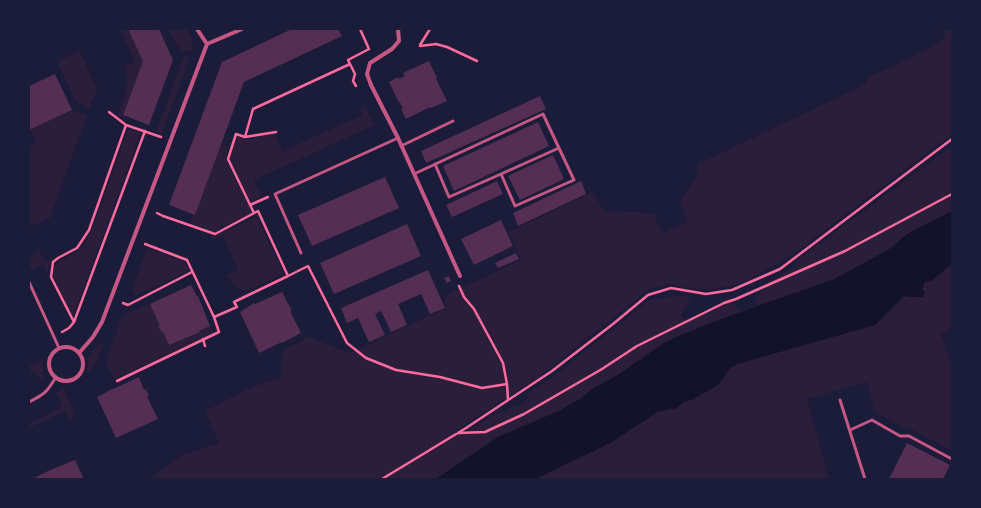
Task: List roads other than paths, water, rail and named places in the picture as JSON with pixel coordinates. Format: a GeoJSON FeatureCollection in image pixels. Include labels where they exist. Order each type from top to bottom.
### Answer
{"type":"FeatureCollection","features":[{"type":"Feature","properties":{"kind":"street"},"geometry":{"type":"LineString","coordinates":[[197,29],[207,44]]}},
{"type":"Feature","properties":{"kind":"street"},"geometry":{"type":"LineString","coordinates":[[79,353],[93,337],[102,322],[207,44],[242,29]]}},
{"type":"Feature","properties":{"kind":"street"},"geometry":{"type":"LineString","coordinates":[[398,29],[399,41],[392,49],[381,55],[370,64],[367,74],[398,138],[460,276]]}},
{"type":"Feature","properties":{"kind":"street"},"geometry":{"type":"LineString","coordinates":[[68,347],[75,349],[79,353],[83,364],[77,376],[66,380],[56,377],[51,371],[49,365],[50,360],[54,352],[59,348],[68,347]]}},
{"type":"Feature","properties":{"kind":"lane"},"geometry":{"type":"LineString","coordinates":[[414,174],[543,114],[574,180],[515,206],[501,174]]}},
{"type":"Feature","properties":{"kind":"lane"},"geometry":{"type":"LineString","coordinates":[[401,146],[453,121]]}},
{"type":"Feature","properties":{"kind":"lane"},"geometry":{"type":"LineString","coordinates":[[301,253],[274,194],[398,138]]}},
{"type":"Feature","properties":{"kind":"lane"},"geometry":{"type":"LineString","coordinates":[[435,164],[449,197],[559,148]]}},
{"type":"Feature","properties":{"kind":"lane"},"geometry":{"type":"LineString","coordinates":[[29,282],[59,348]]}},
{"type":"Feature","properties":{"kind":"lane"},"geometry":{"type":"LineString","coordinates":[[29,402],[49,390],[56,377]]}},
{"type":"Feature","properties":{"kind":"lane"},"geometry":{"type":"LineString","coordinates":[[840,400],[865,479]]}},
{"type":"Feature","properties":{"kind":"lane"},"geometry":{"type":"LineString","coordinates":[[850,430],[872,420],[900,436],[909,436],[950,458]]}}]}
